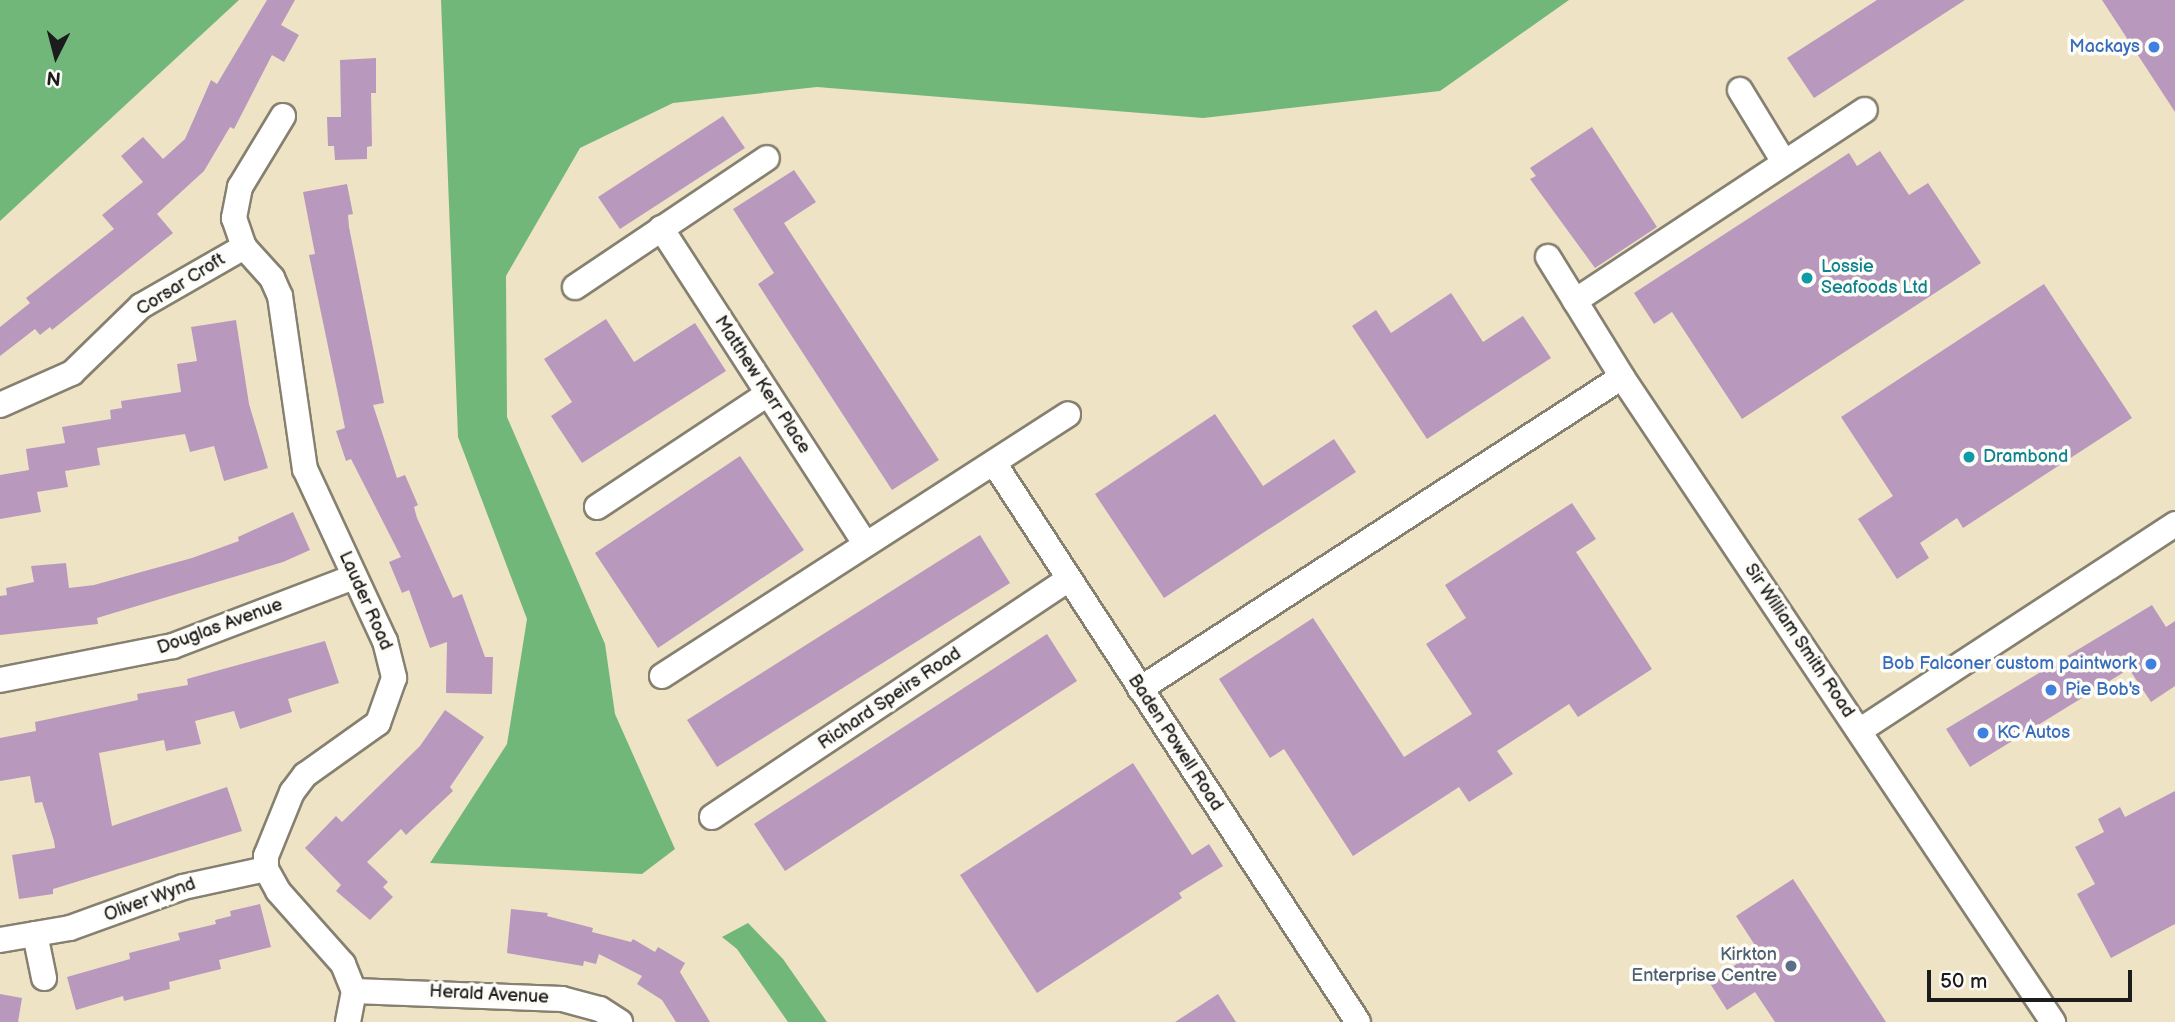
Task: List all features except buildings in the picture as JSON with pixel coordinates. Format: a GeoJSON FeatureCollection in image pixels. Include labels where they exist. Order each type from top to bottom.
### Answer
{"type":"FeatureCollection","features":[{"type":"Feature","properties":{"kind":"street"},"geometry":{"type":"LineString","coordinates":[[1740,89],[1784,162]]}},
{"type":"Feature","properties":{"kind":"street"},"geometry":{"type":"LineString","coordinates":[[1575,301],[1865,110]]}},
{"type":"Feature","properties":{"kind":"street","name":"Corsar Croft"},"geometry":{"type":"LineString","coordinates":[[0,405],[72,373],[141,306],[244,247],[237,231],[235,202],[283,116]]}},
{"type":"Feature","properties":{"kind":"street"},"geometry":{"type":"LineString","coordinates":[[575,287],[767,158]]}},
{"type":"Feature","properties":{"kind":"street","name":"Matthew Kerr Place"},"geometry":{"type":"LineString","coordinates":[[661,228],[864,542]]}},
{"type":"Feature","properties":{"kind":"street","name":"Lauder Road"},"geometry":{"type":"LineString","coordinates":[[244,247],[272,278],[280,296],[304,468],[391,659],[391,695],[378,723],[305,775],[292,792],[266,856],[265,869]]}},
{"type":"Feature","properties":{"kind":"street","name":"Sir William Smith Road"},"geometry":{"type":"LineString","coordinates":[[1548,257],[1622,377],[2053,1022]]}},
{"type":"Feature","properties":{"kind":"street"},"geometry":{"type":"LineString","coordinates":[[1140,689],[1622,377]]}},
{"type":"Feature","properties":{"kind":"street"},"geometry":{"type":"LineString","coordinates":[[597,507],[768,394]]}},
{"type":"Feature","properties":{"kind":"street"},"geometry":{"type":"LineString","coordinates":[[662,676],[864,542],[994,463],[1068,414]]}},
{"type":"Feature","properties":{"kind":"street","name":"Baden Powell Road"},"geometry":{"type":"LineString","coordinates":[[994,463],[1358,1022]]}},
{"type":"Feature","properties":{"kind":"street"},"geometry":{"type":"LineString","coordinates":[[1859,731],[2175,524]]}},
{"type":"Feature","properties":{"kind":"street","name":"Douglas Avenue"},"geometry":{"type":"LineString","coordinates":[[0,680],[173,646],[355,577]]}},
{"type":"Feature","properties":{"kind":"street","name":"Richard Speirs Road"},"geometry":{"type":"LineString","coordinates":[[712,817],[1068,580]]}},
{"type":"Feature","properties":{"kind":"street"},"geometry":{"type":"LineString","coordinates":[[265,869],[278,891],[343,964],[354,991],[348,1022]]}},
{"type":"Feature","properties":{"kind":"street","name":"Oliver Wynd"},"geometry":{"type":"LineString","coordinates":[[0,940],[96,920],[183,887],[265,869]]}},
{"type":"Feature","properties":{"kind":"street"},"geometry":{"type":"LineString","coordinates":[[35,934],[44,978]]}},
{"type":"Feature","properties":{"kind":"street","name":"Herald Avenue"},"geometry":{"type":"LineString","coordinates":[[354,991],[562,999],[600,1009],[620,1022]]}},
{"type":"Feature","properties":{"kind":"green space"},"geometry":{"type":"Polygon","coordinates":[[[0,0],[239,0],[0,221],[0,0]]]}},
{"type":"Feature","properties":{"kind":"green space"},"geometry":{"type":"Polygon","coordinates":[[[441,0],[1569,0],[1440,91],[1203,118],[817,87],[673,103],[580,148],[506,276],[507,417],[605,644],[615,714],[675,849],[642,874],[430,863],[507,744],[527,619],[458,437],[441,0]]]}},
{"type":"Feature","properties":{"kind":"green space"},"geometry":{"type":"Polygon","coordinates":[[[748,923],[783,959],[827,1022],[788,1022],[737,949],[722,937],[748,923]]]}},
{"type":"Feature","properties":{"kind":"place","name":"Mackays"},"geometry":{"type":"Point","coordinates":[2154,47]}},
{"type":"Feature","properties":{"kind":"place","name":"Lossie Seafoods Ltd"},"geometry":{"type":"Point","coordinates":[1807,278]}},
{"type":"Feature","properties":{"kind":"place","name":"Drambond"},"geometry":{"type":"Point","coordinates":[1969,457]}},
{"type":"Feature","properties":{"kind":"place","name":"Bob Falconer custom paintwork"},"geometry":{"type":"Point","coordinates":[2151,664]}},
{"type":"Feature","properties":{"kind":"place","name":"Pie Bob's"},"geometry":{"type":"Point","coordinates":[2051,690]}},
{"type":"Feature","properties":{"kind":"place","name":"KC Autos"},"geometry":{"type":"Point","coordinates":[1983,733]}},
{"type":"Feature","properties":{"kind":"place","name":"Kirkton Enterprise Centre"},"geometry":{"type":"Point","coordinates":[1791,966]}}]}
